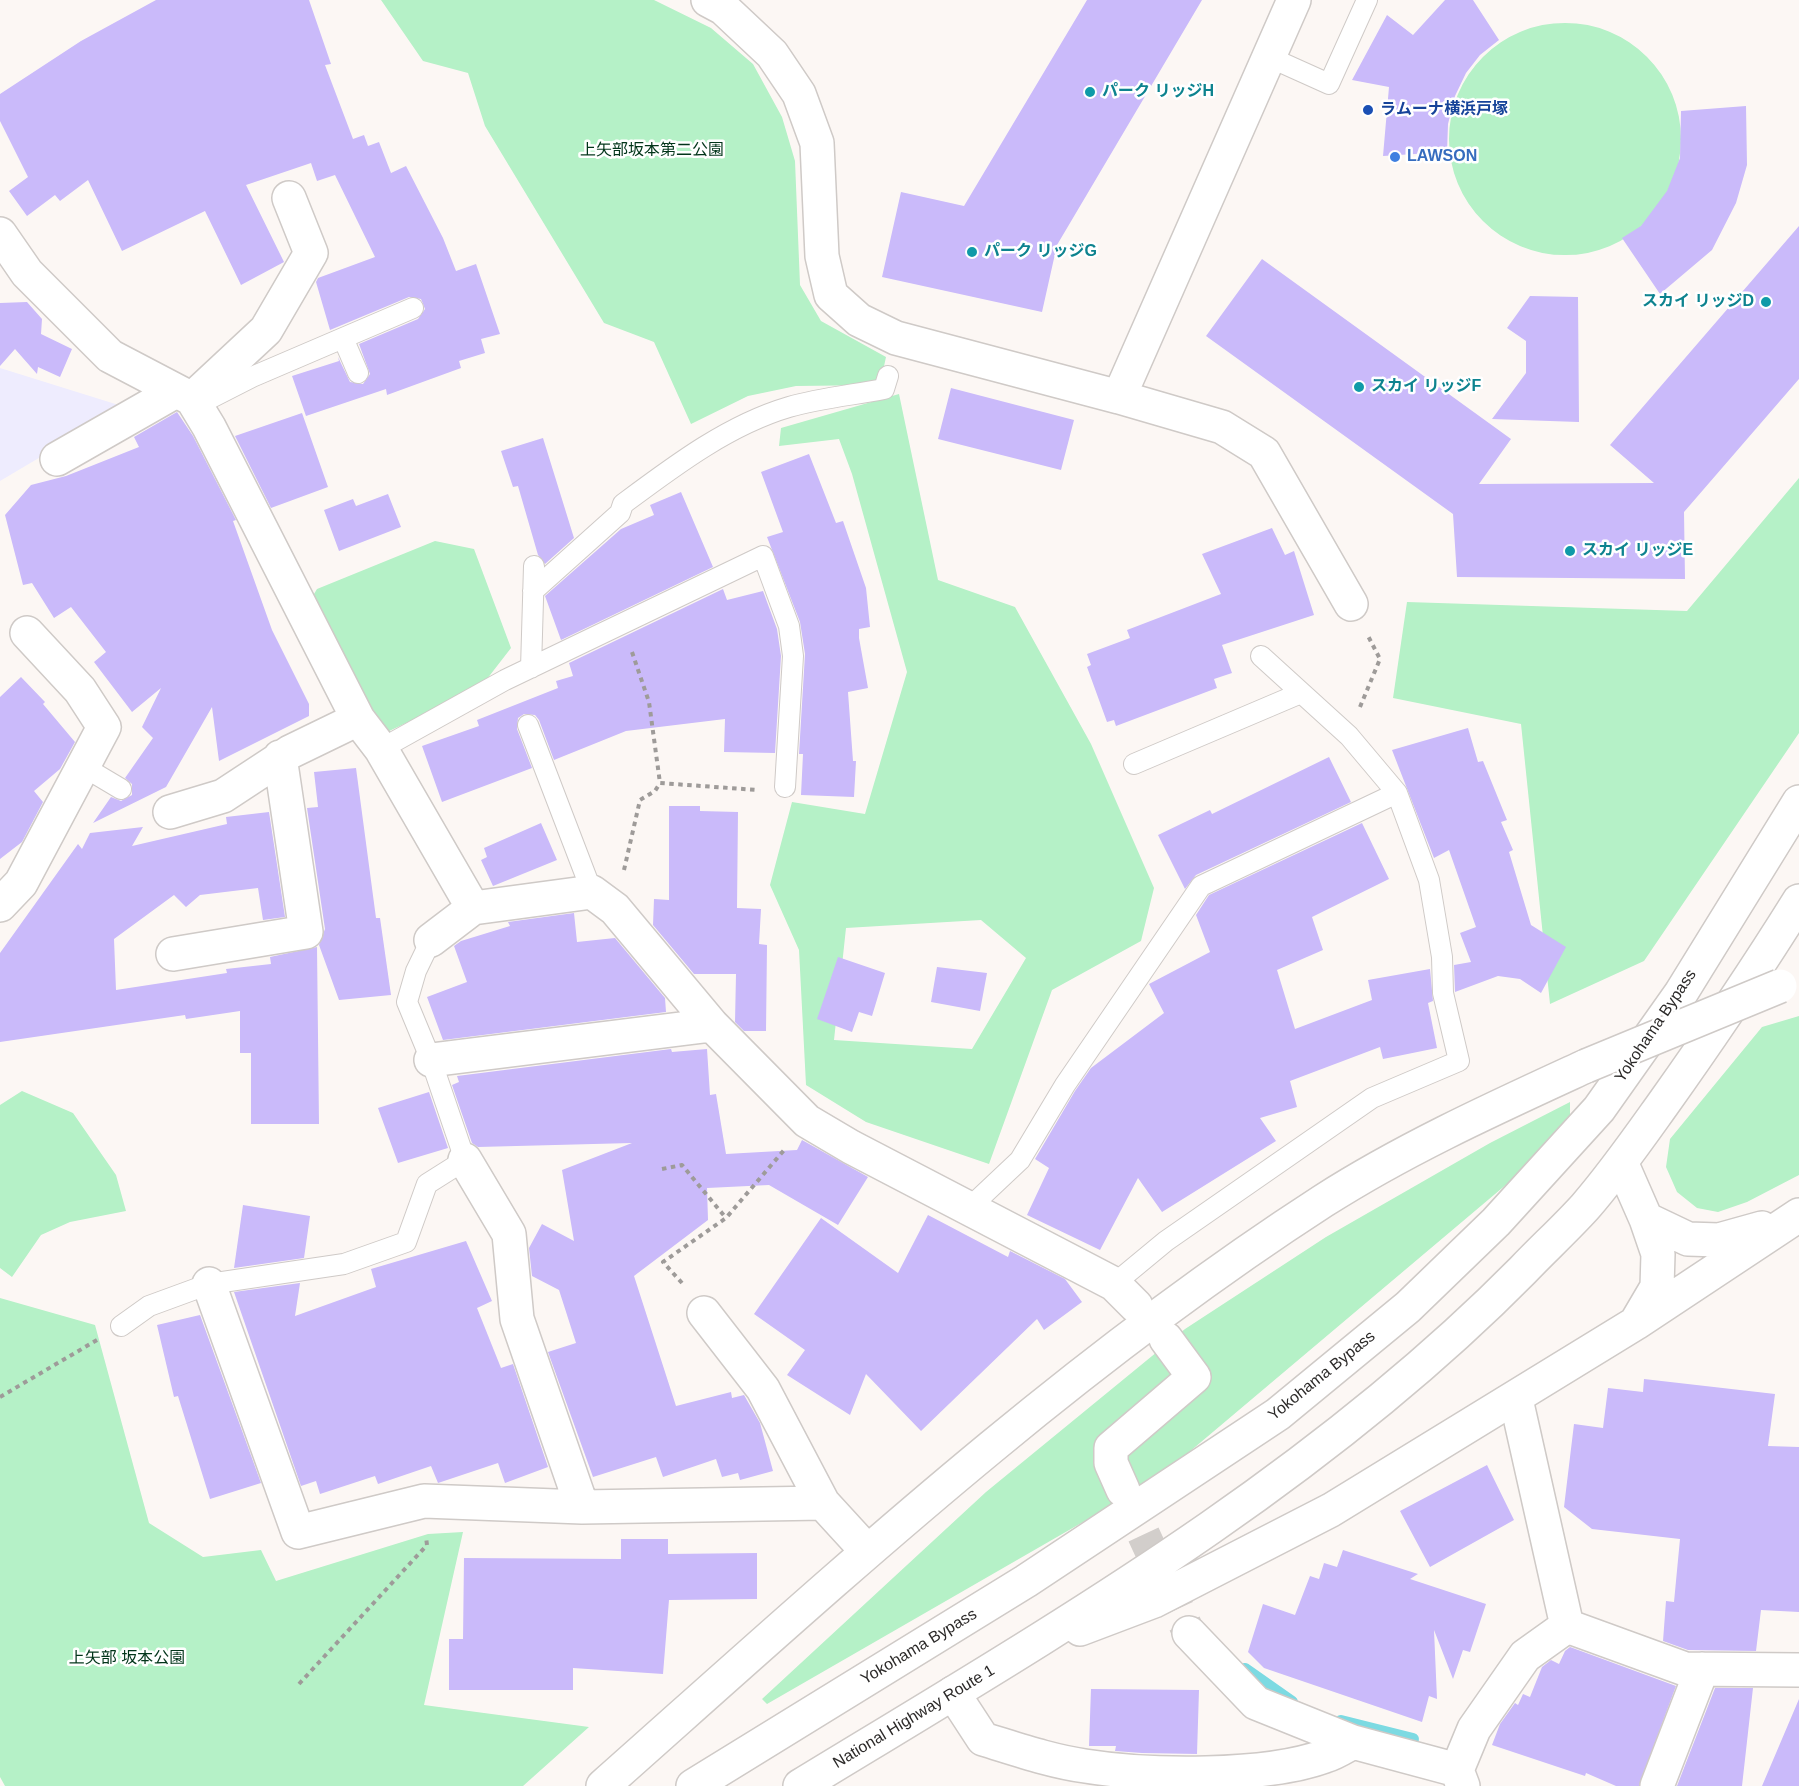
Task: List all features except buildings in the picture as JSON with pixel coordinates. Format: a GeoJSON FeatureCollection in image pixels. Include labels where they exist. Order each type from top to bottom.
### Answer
{"type":"FeatureCollection","features":[{"type":"Feature","properties":{"kind":"main road"},"geometry":{"type":"LineString","coordinates":[[708,0],[723,8],[772,54],[800,94],[817,143],[822,256],[831,295],[859,320],[891,357],[1119,397],[1222,428],[1264,453],[1351,604]]}},
{"type":"Feature","properties":{"kind":"main road"},"geometry":{"type":"LineString","coordinates":[[1119,397],[1294,0]]}},
{"type":"Feature","properties":{"kind":"main road"},"geometry":{"type":"LineString","coordinates":[[57,459],[188,399],[266,330],[311,253],[289,198]]}},
{"type":"Feature","properties":{"kind":"main road"},"geometry":{"type":"LineString","coordinates":[[0,234],[27,273],[110,356],[188,399],[358,719],[381,749],[473,908]]}},
{"type":"Feature","properties":{"kind":"main road"},"geometry":{"type":"LineString","coordinates":[[0,905],[21,883],[104,727],[80,690],[27,633]]}},
{"type":"Feature","properties":{"kind":"main road"},"geometry":{"type":"LineString","coordinates":[[170,812],[223,796],[280,757],[358,719]]}},
{"type":"Feature","properties":{"kind":"main road"},"geometry":{"type":"LineString","coordinates":[[173,954],[306,932],[280,757]]}},
{"type":"Feature","properties":{"kind":"main road","name":"Yokohama Bypass"},"geometry":{"type":"LineString","coordinates":[[693,1786],[1026,1581],[1278,1414],[1408,1307],[1497,1222],[1599,1109],[1681,993],[1799,802]]}},
{"type":"Feature","properties":{"kind":"main road"},"geometry":{"type":"LineString","coordinates":[[431,940],[473,908],[604,900],[712,1025],[807,1120],[1125,1295]]}},
{"type":"Feature","properties":{"kind":"main road"},"geometry":{"type":"LineString","coordinates":[[1027,1649],[1263,1491],[1379,1402],[1468,1325],[1584,1208],[1621,1162],[1749,981],[1799,901]]}},
{"type":"Feature","properties":{"kind":"main road"},"geometry":{"type":"LineString","coordinates":[[603,1786],[867,1551],[1122,1343],[1227,1266],[1326,1199],[1443,1132],[1586,1066],[1789,983]]}},
{"type":"Feature","properties":{"kind":"main road"},"geometry":{"type":"LineString","coordinates":[[431,1060],[712,1025]]}},
{"type":"Feature","properties":{"kind":"main road"},"geometry":{"type":"LineString","coordinates":[[465,1160],[509,1234],[517,1319],[582,1507]]}},
{"type":"Feature","properties":{"kind":"main road"},"geometry":{"type":"LineString","coordinates":[[1621,1162],[1646,1219],[1658,1254],[1657,1287],[1636,1323]]}},
{"type":"Feature","properties":{"kind":"main road"},"geometry":{"type":"LineString","coordinates":[[1646,1219],[1688,1239],[1719,1240],[1793,1218]]}},
{"type":"Feature","properties":{"kind":"main road"},"geometry":{"type":"LineString","coordinates":[[1027,1649],[1154,1601],[1330,1510],[1516,1399],[1636,1323],[1793,1218]]}},
{"type":"Feature","properties":{"kind":"main road"},"geometry":{"type":"LineString","coordinates":[[209,1284],[298,1532],[424,1501],[582,1507],[824,1503]]}},
{"type":"Feature","properties":{"kind":"main road"},"geometry":{"type":"LineString","coordinates":[[704,1313],[763,1389],[824,1503],[867,1551]]}},
{"type":"Feature","properties":{"kind":"main road"},"geometry":{"type":"LineString","coordinates":[[1123,1490],[1111,1463],[1111,1448],[1194,1377],[1166,1339]]}},
{"type":"Feature","properties":{"kind":"main road"},"geometry":{"type":"LineString","coordinates":[[1516,1399],[1567,1626]]}},
{"type":"Feature","properties":{"kind":"main road"},"geometry":{"type":"LineString","coordinates":[[1567,1626],[1685,1669],[1799,1670]]}},
{"type":"Feature","properties":{"kind":"main road"},"geometry":{"type":"LineString","coordinates":[[1189,1633],[1256,1703],[1353,1742],[1460,1778],[1474,1729],[1525,1656],[1567,1626]]}},
{"type":"Feature","properties":{"kind":"main road","name":"National Highway Route 1"},"geometry":{"type":"LineString","coordinates":[[800,1786],[1027,1649]]}},
{"type":"Feature","properties":{"kind":"main road"},"geometry":{"type":"LineString","coordinates":[[1657,1786],[1702,1669]]}},
{"type":"Feature","properties":{"kind":"main road"},"geometry":{"type":"LineString","coordinates":[[953,1693],[983,1739],[1085,1766],[1168,1772],[1288,1767],[1326,1756],[1353,1742]]}},
{"type":"Feature","properties":{"kind":"lane"},"geometry":{"type":"LineString","coordinates":[[1269,57],[1329,84],[1367,0]]}},
{"type":"Feature","properties":{"kind":"lane"},"geometry":{"type":"LineString","coordinates":[[188,399],[343,338],[412,308]]}},
{"type":"Feature","properties":{"kind":"lane"},"geometry":{"type":"LineString","coordinates":[[343,338],[358,373]]}},
{"type":"Feature","properties":{"kind":"lane"},"geometry":{"type":"LineString","coordinates":[[533,591],[620,513],[623,504],[680,461],[733,431],[789,407],[884,389],[891,357]]}},
{"type":"Feature","properties":{"kind":"lane"},"geometry":{"type":"LineString","coordinates":[[381,749],[531,668],[763,556],[789,626],[793,656],[784,787]]}},
{"type":"Feature","properties":{"kind":"lane"},"geometry":{"type":"LineString","coordinates":[[531,668],[534,566]]}},
{"type":"Feature","properties":{"kind":"lane"},"geometry":{"type":"LineString","coordinates":[[1125,1295],[1166,1241],[1372,1098],[1459,1060],[1443,993],[1442,957],[1429,880],[1397,793],[1349,736],[1261,656]]}},
{"type":"Feature","properties":{"kind":"lane"},"geometry":{"type":"LineString","coordinates":[[1134,764],[1301,693]]}},
{"type":"Feature","properties":{"kind":"lane"},"geometry":{"type":"LineString","coordinates":[[528,725],[604,900]]}},
{"type":"Feature","properties":{"kind":"lane"},"geometry":{"type":"LineString","coordinates":[[84,767],[121,789]]}},
{"type":"Feature","properties":{"kind":"lane"},"geometry":{"type":"LineString","coordinates":[[968,1209],[1020,1160],[1065,1085],[1201,886],[1397,793]]}},
{"type":"Feature","properties":{"kind":"lane"},"geometry":{"type":"LineString","coordinates":[[121,1326],[149,1306],[209,1284],[344,1264],[406,1242],[427,1184],[465,1160],[431,1060],[407,1002],[416,971],[431,940]]}},
{"type":"Feature","properties":{"kind":"path"},"geometry":{"type":"LineString","coordinates":[[1349,736],[1380,659],[1351,604]]}},
{"type":"Feature","properties":{"kind":"path"},"geometry":{"type":"LineString","coordinates":[[604,900],[640,800],[655,791],[660,783],[649,702],[622,624]]}},
{"type":"Feature","properties":{"kind":"path"},"geometry":{"type":"LineString","coordinates":[[660,783],[784,793],[784,787]]}},
{"type":"Feature","properties":{"kind":"path"},"geometry":{"type":"LineString","coordinates":[[704,1313],[693,1295],[663,1262],[726,1218],[807,1120]]}},
{"type":"Feature","properties":{"kind":"path"},"geometry":{"type":"LineString","coordinates":[[662,1169],[682,1166],[726,1218]]}},
{"type":"Feature","properties":{"kind":"path"},"geometry":{"type":"LineString","coordinates":[[0,1397],[121,1326]]}},
{"type":"Feature","properties":{"kind":"path"},"geometry":{"type":"LineString","coordinates":[[299,1684],[427,1545],[424,1501]]}},
{"type":"Feature","properties":{"kind":"shaded area"},"geometry":{"type":"Polygon","coordinates":[[[0,368],[125,407],[0,481],[0,368]]]}},
{"type":"Feature","properties":{"kind":"green space","name":"上矢部坂本第二公園"},"geometry":{"type":"Polygon","coordinates":[[[381,0],[654,0],[711,28],[753,64],[782,117],[795,161],[800,285],[821,321],[886,357],[880,385],[796,386],[748,396],[691,424],[654,342],[604,323],[485,126],[468,73],[423,61],[381,0]]]}},
{"type":"Feature","properties":{"kind":"green space"},"geometry":{"type":"Polygon","coordinates":[[[1554,23],[1576,23],[1610,31],[1620,36],[1639,49],[1655,65],[1673,94],[1679,116],[1681,139],[1679,162],[1673,184],[1662,204],[1639,229],[1610,247],[1576,255],[1554,255],[1520,247],[1510,242],[1491,229],[1475,213],[1457,184],[1449,150],[1449,128],[1457,94],[1462,84],[1475,65],[1491,49],[1520,31],[1554,23]]]}},
{"type":"Feature","properties":{"kind":"green space"},"geometry":{"type":"Polygon","coordinates":[[[899,394],[938,580],[1015,607],[1091,744],[1154,888],[1141,941],[1052,990],[989,1164],[866,1122],[806,1085],[799,950],[770,885],[792,802],[865,814],[907,672],[852,474],[839,439],[779,446],[781,428],[899,394]],[[981,920],[846,928],[834,1040],[972,1049],[1026,958],[981,920]]]}},
{"type":"Feature","properties":{"kind":"green space"},"geometry":{"type":"Polygon","coordinates":[[[1799,478],[1799,733],[1644,961],[1550,1004],[1521,724],[1393,698],[1407,602],[1687,611],[1799,478]]]}},
{"type":"Feature","properties":{"kind":"green space"},"geometry":{"type":"Polygon","coordinates":[[[435,541],[474,549],[511,648],[480,688],[385,733],[360,702],[311,599],[317,589],[435,541]]]}},
{"type":"Feature","properties":{"kind":"green space"},"geometry":{"type":"Polygon","coordinates":[[[1799,1016],[1799,1175],[1747,1202],[1718,1212],[1697,1208],[1677,1192],[1666,1167],[1670,1139],[1762,1027],[1799,1016]]]}},
{"type":"Feature","properties":{"kind":"green space"},"geometry":{"type":"Polygon","coordinates":[[[22,1091],[73,1113],[116,1175],[126,1211],[70,1222],[41,1235],[12,1277],[0,1268],[0,1105],[22,1091]]]}},
{"type":"Feature","properties":{"kind":"green space"},"geometry":{"type":"Polygon","coordinates":[[[1570,1102],[1570,1117],[1533,1162],[1156,1480],[767,1704],[762,1699],[986,1492],[1185,1329],[1326,1237],[1490,1143],[1570,1102]]]}},
{"type":"Feature","properties":{"kind":"green space","name":"上矢部 坂本公園"},"geometry":{"type":"Polygon","coordinates":[[[0,1298],[95,1325],[149,1523],[203,1557],[261,1550],[276,1581],[428,1534],[463,1532],[424,1705],[589,1727],[523,1786],[5,1786],[0,1777],[0,1298]]]}},
{"type":"Feature","properties":{"kind":"waterway"},"geometry":{"type":"LineString","coordinates":[[1245,1669],[1292,1702]]}},
{"type":"Feature","properties":{"kind":"waterway"},"geometry":{"type":"LineString","coordinates":[[1341,1721],[1413,1739]]}},
{"type":"Feature","properties":{"kind":"tunnel"},"geometry":{"type":"LineString","coordinates":[[1123,1490],[1189,1633]]}},
{"type":"Feature","properties":{"kind":"place","name":"パーク リッジH"},"geometry":{"type":"Point","coordinates":[1090,92]}},
{"type":"Feature","properties":{"kind":"place","name":"ラムーナ横浜戸塚"},"geometry":{"type":"Point","coordinates":[1368,110]}},
{"type":"Feature","properties":{"kind":"place","name":"LAWSON"},"geometry":{"type":"Point","coordinates":[1395,157]}},
{"type":"Feature","properties":{"kind":"place","name":"パーク リッジG"},"geometry":{"type":"Point","coordinates":[972,252]}},
{"type":"Feature","properties":{"kind":"place","name":"スカイ リッジD"},"geometry":{"type":"Point","coordinates":[1766,302]}},
{"type":"Feature","properties":{"kind":"place","name":"スカイ リッジF"},"geometry":{"type":"Point","coordinates":[1359,387]}},
{"type":"Feature","properties":{"kind":"place","name":"スカイ リッジE"},"geometry":{"type":"Point","coordinates":[1570,551]}}]}
